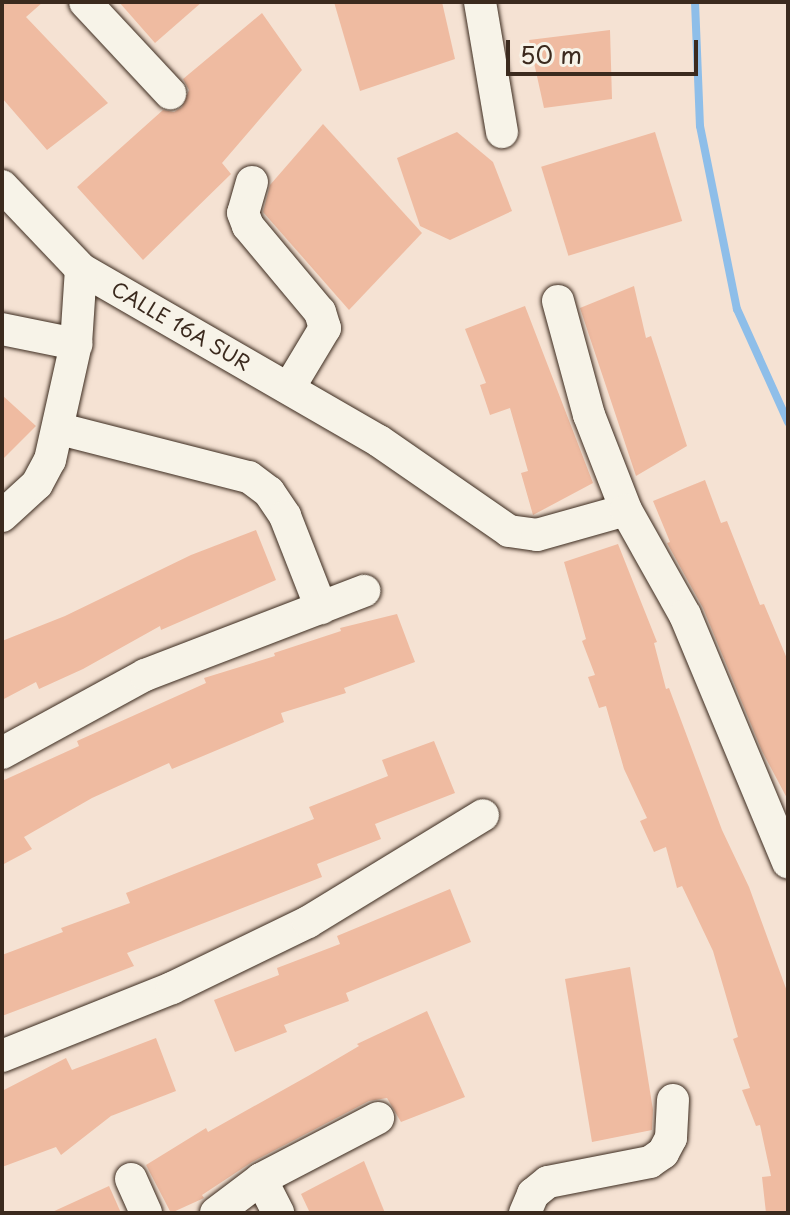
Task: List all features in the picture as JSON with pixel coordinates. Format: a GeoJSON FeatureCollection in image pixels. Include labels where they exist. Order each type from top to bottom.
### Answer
{"type":"FeatureCollection","features":[{"type":"Feature","properties":{"kind":"street"},"geometry":{"type":"LineString","coordinates":[[85,2],[170,93]]}},
{"type":"Feature","properties":{"kind":"street"},"geometry":{"type":"LineString","coordinates":[[480,2],[502,132]]}},
{"type":"Feature","properties":{"kind":"street"},"geometry":{"type":"LineString","coordinates":[[252,182],[243,213],[248,226],[320,312],[325,328],[289,388]]}},
{"type":"Feature","properties":{"kind":"street","name":"CALLE 16A SUR"},"geometry":{"type":"LineString","coordinates":[[2,186],[81,269],[379,441],[509,531],[537,535],[626,510]]}},
{"type":"Feature","properties":{"kind":"street"},"geometry":{"type":"LineString","coordinates":[[2,516],[37,484],[50,460],[60,429],[76,344],[81,269]]}},
{"type":"Feature","properties":{"kind":"street"},"geometry":{"type":"LineString","coordinates":[[558,301],[589,415],[626,510],[685,615],[788,862]]}},
{"type":"Feature","properties":{"kind":"street"},"geometry":{"type":"LineString","coordinates":[[2,329],[76,344]]}},
{"type":"Feature","properties":{"kind":"street"},"geometry":{"type":"LineString","coordinates":[[60,429],[249,477],[269,492],[285,516],[321,608]]}},
{"type":"Feature","properties":{"kind":"street"},"geometry":{"type":"LineString","coordinates":[[2,753],[145,675],[364,591]]}},
{"type":"Feature","properties":{"kind":"street"},"geometry":{"type":"LineString","coordinates":[[2,1056],[172,988],[308,922],[483,815]]}},
{"type":"Feature","properties":{"kind":"street"},"geometry":{"type":"LineString","coordinates":[[525,1213],[533,1194],[548,1182],[650,1162],[663,1153],[671,1138],[673,1100]]}},
{"type":"Feature","properties":{"kind":"street"},"geometry":{"type":"LineString","coordinates":[[216,1213],[261,1179],[378,1118]]}},
{"type":"Feature","properties":{"kind":"street"},"geometry":{"type":"LineString","coordinates":[[131,1179],[146,1213]]}},
{"type":"Feature","properties":{"kind":"street"},"geometry":{"type":"LineString","coordinates":[[261,1179],[278,1213]]}},
{"type":"Feature","properties":{"kind":"building"},"geometry":{"type":"Polygon","coordinates":[[[2,2],[43,2],[26,17],[108,103],[47,150],[2,98],[2,2]]]}},
{"type":"Feature","properties":{"kind":"building"},"geometry":{"type":"Polygon","coordinates":[[[119,2],[202,2],[155,43],[119,2]]]}},
{"type":"Feature","properties":{"kind":"building"},"geometry":{"type":"Polygon","coordinates":[[[334,2],[442,2],[455,59],[360,91],[334,2]]]}},
{"type":"Feature","properties":{"kind":"building"},"geometry":{"type":"Polygon","coordinates":[[[262,13],[302,70],[222,163],[231,174],[143,260],[77,187],[163,110],[174,112],[182,107],[189,90],[183,79],[262,13]]]}},
{"type":"Feature","properties":{"kind":"building"},"geometry":{"type":"Polygon","coordinates":[[[610,30],[612,99],[544,108],[529,40],[610,30]]]}},
{"type":"Feature","properties":{"kind":"building"},"geometry":{"type":"Polygon","coordinates":[[[323,124],[422,233],[349,310],[263,212],[270,185],[323,124]]]}},
{"type":"Feature","properties":{"kind":"building"},"geometry":{"type":"Polygon","coordinates":[[[457,132],[493,162],[512,211],[450,240],[420,226],[397,158],[457,132]]]}},
{"type":"Feature","properties":{"kind":"building"},"geometry":{"type":"Polygon","coordinates":[[[655,132],[682,221],[568,256],[541,167],[655,132]]]}},
{"type":"Feature","properties":{"kind":"building"},"geometry":{"type":"Polygon","coordinates":[[[634,286],[646,338],[651,336],[687,446],[636,476],[580,308],[634,286]]]}},
{"type":"Feature","properties":{"kind":"building"},"geometry":{"type":"Polygon","coordinates":[[[525,306],[593,483],[533,515],[521,473],[528,471],[510,408],[490,415],[480,385],[486,383],[465,329],[525,306]]]}},
{"type":"Feature","properties":{"kind":"building"},"geometry":{"type":"Polygon","coordinates":[[[2,395],[36,426],[2,460],[2,395]]]}},
{"type":"Feature","properties":{"kind":"building"},"geometry":{"type":"Polygon","coordinates":[[[705,480],[721,523],[727,521],[760,605],[764,604],[788,661],[788,800],[762,751],[703,608],[667,543],[670,542],[653,501],[705,480]]]}},
{"type":"Feature","properties":{"kind":"building"},"geometry":{"type":"Polygon","coordinates":[[[256,530],[276,580],[161,630],[160,626],[83,669],[39,689],[36,682],[2,700],[2,641],[65,616],[191,555],[256,530]]]}},
{"type":"Feature","properties":{"kind":"building"},"geometry":{"type":"Polygon","coordinates":[[[618,544],[657,642],[654,643],[666,689],[669,688],[722,830],[749,887],[788,994],[788,1211],[766,1213],[762,1177],[771,1176],[760,1125],[756,1126],[742,1090],[750,1088],[733,1039],[738,1037],[713,951],[682,886],[677,888],[666,847],[654,852],[640,821],[647,818],[624,769],[606,706],[599,708],[588,677],[595,675],[582,641],[586,639],[564,562],[618,544]]]}},
{"type":"Feature","properties":{"kind":"building"},"geometry":{"type":"Polygon","coordinates":[[[397,614],[415,662],[344,688],[346,693],[281,713],[284,722],[172,769],[169,763],[92,798],[24,837],[32,849],[2,865],[2,781],[79,746],[77,741],[206,683],[204,678],[275,656],[274,653],[341,631],[340,628],[397,614]]]}},
{"type":"Feature","properties":{"kind":"building"},"geometry":{"type":"Polygon","coordinates":[[[434,741],[455,793],[375,824],[381,839],[317,864],[322,877],[127,953],[134,966],[2,1016],[2,955],[63,932],[61,928],[130,903],[126,893],[314,819],[309,807],[388,776],[382,760],[434,741]]]}},
{"type":"Feature","properties":{"kind":"building"},"geometry":{"type":"Polygon","coordinates":[[[450,889],[471,942],[346,993],[349,1001],[284,1025],[287,1032],[235,1052],[214,1000],[279,975],[277,968],[340,944],[337,936],[450,889]]]}},
{"type":"Feature","properties":{"kind":"building"},"geometry":{"type":"Polygon","coordinates":[[[630,967],[653,1110],[652,1130],[592,1142],[565,979],[630,967]]]}},
{"type":"Feature","properties":{"kind":"building"},"geometry":{"type":"Polygon","coordinates":[[[427,1011],[465,1097],[401,1122],[387,1098],[369,1101],[252,1162],[202,1195],[204,1198],[171,1213],[146,1165],[206,1128],[208,1132],[308,1076],[359,1046],[357,1044],[427,1011]]]}},
{"type":"Feature","properties":{"kind":"building"},"geometry":{"type":"Polygon","coordinates":[[[156,1038],[176,1091],[111,1116],[61,1155],[56,1147],[2,1167],[2,1091],[66,1058],[72,1070],[156,1038]]]}},
{"type":"Feature","properties":{"kind":"building"},"geometry":{"type":"Polygon","coordinates":[[[364,1161],[385,1213],[310,1213],[301,1194],[364,1161]]]}},
{"type":"Feature","properties":{"kind":"building"},"geometry":{"type":"Polygon","coordinates":[[[109,1186],[121,1213],[50,1213],[109,1186]]]}},
{"type":"Feature","properties":{"kind":"waterway"},"geometry":{"type":"LineString","coordinates":[[695,2],[700,126],[737,309],[788,422]]}}]}
